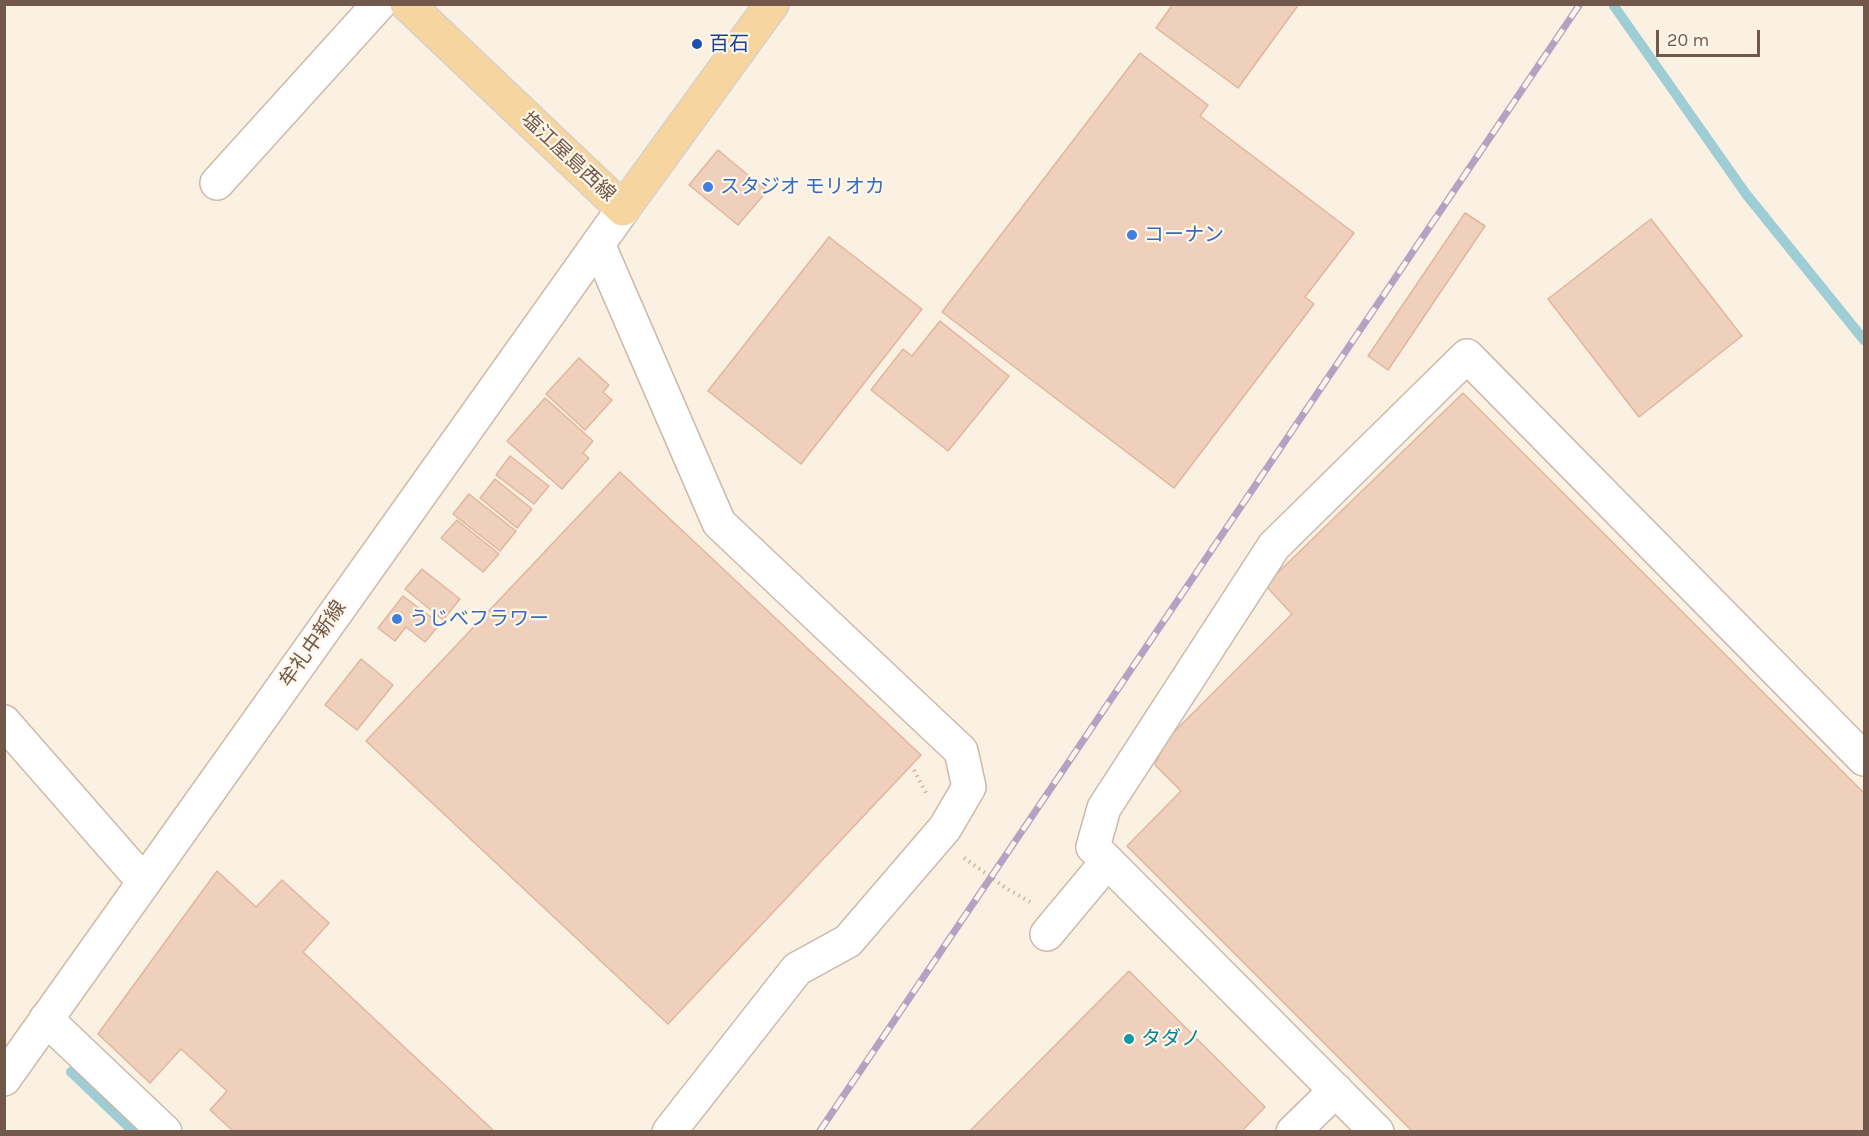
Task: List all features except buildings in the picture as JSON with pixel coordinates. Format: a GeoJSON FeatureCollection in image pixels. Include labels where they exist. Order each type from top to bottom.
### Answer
{"type":"FeatureCollection","features":[{"type":"Feature","properties":{"kind":"main road","name":"塩江屋島西線"},"geometry":{"type":"LineString","coordinates":[[407,4],[623,209],[772,4]]}},
{"type":"Feature","properties":{"kind":"street"},"geometry":{"type":"LineString","coordinates":[[217,183],[379,4]]}},
{"type":"Feature","properties":{"kind":"street","name":"牟礼中新線"},"geometry":{"type":"LineString","coordinates":[[4,1079],[623,209]]}},
{"type":"Feature","properties":{"kind":"street"},"geometry":{"type":"LineString","coordinates":[[598,244],[719,523],[961,751],[969,787],[945,828],[848,941],[797,969],[669,1131]]}},
{"type":"Feature","properties":{"kind":"street"},"geometry":{"type":"LineString","coordinates":[[1377,1131],[1093,847],[1104,808],[1275,546],[1467,356],[1864,759]]}},
{"type":"Feature","properties":{"kind":"street"},"geometry":{"type":"LineString","coordinates":[[4,722],[144,882]]}},
{"type":"Feature","properties":{"kind":"street"},"geometry":{"type":"LineString","coordinates":[[1053,927],[1107,862]]}},
{"type":"Feature","properties":{"kind":"street"},"geometry":{"type":"LineString","coordinates":[[46,1019],[165,1131]]}},
{"type":"Feature","properties":{"kind":"street"},"geometry":{"type":"LineString","coordinates":[[1293,1131],[1335,1090]]}},
{"type":"Feature","properties":{"kind":"path"},"geometry":{"type":"LineString","coordinates":[[914,771],[958,853],[1006,888],[1053,927]]}},
{"type":"Feature","properties":{"kind":"waterway"},"geometry":{"type":"LineString","coordinates":[[1614,6],[1746,194],[1864,340]]}},
{"type":"Feature","properties":{"kind":"waterway"},"geometry":{"type":"LineString","coordinates":[[71,1072],[134,1132]]}},
{"type":"Feature","properties":{"kind":"railway"},"geometry":{"type":"LineString","coordinates":[[819,1132],[1580,4]]}},
{"type":"Feature","properties":{"kind":"place","name":"百石"},"geometry":{"type":"Point","coordinates":[697,44]}},
{"type":"Feature","properties":{"kind":"place","name":"スタジオ モリオカ"},"geometry":{"type":"Point","coordinates":[708,187]}},
{"type":"Feature","properties":{"kind":"place","name":"コーナン"},"geometry":{"type":"Point","coordinates":[1132,235]}},
{"type":"Feature","properties":{"kind":"place","name":"うじべフラワー"},"geometry":{"type":"Point","coordinates":[397,619]}},
{"type":"Feature","properties":{"kind":"place","name":"タダノ"},"geometry":{"type":"Point","coordinates":[1129,1039]}}]}
